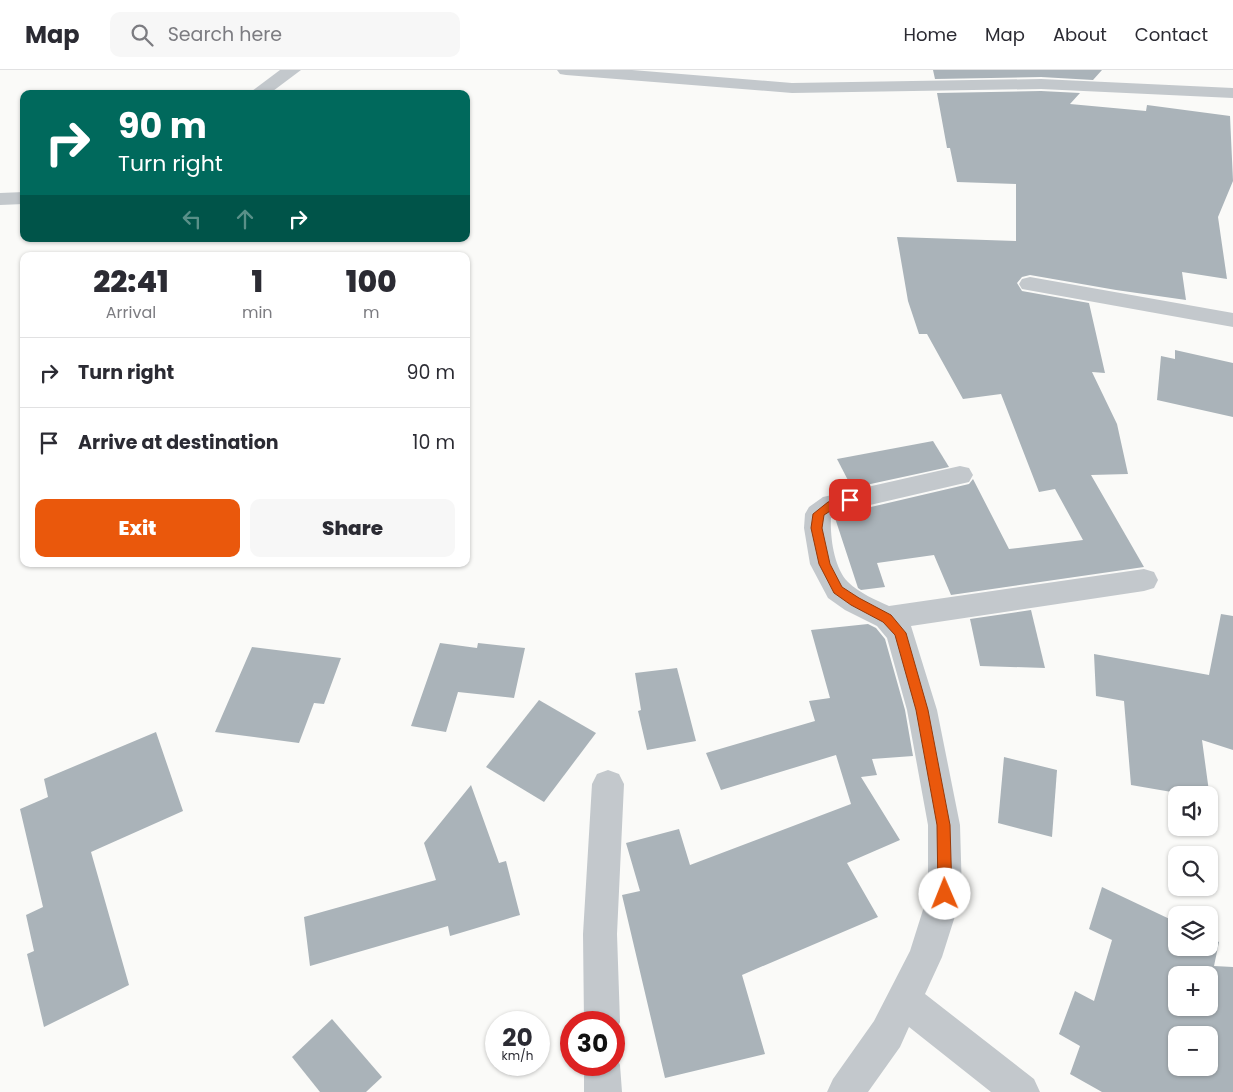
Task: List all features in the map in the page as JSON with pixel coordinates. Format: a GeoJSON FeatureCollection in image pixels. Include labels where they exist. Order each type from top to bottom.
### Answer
{"type":"FeatureCollection","features":[{"type":"Feature","properties":{"kind":"street"},"geometry":{"type":"LineString","coordinates":[[263,90],[292,70]]}},
{"type":"Feature","properties":{"kind":"street"},"geometry":{"type":"LineString","coordinates":[[566,70],[792,88],[1041,84],[1233,93]]}},
{"type":"Feature","properties":{"kind":"street"},"geometry":{"type":"LineString","coordinates":[[888,70],[898,86]]}},
{"type":"Feature","properties":{"kind":"street"},"geometry":{"type":"LineString","coordinates":[[0,199],[20,198]]}},
{"type":"Feature","properties":{"kind":"street"},"geometry":{"type":"LineString","coordinates":[[1030,284],[1233,320]]}},
{"type":"Feature","properties":{"kind":"street"},"geometry":{"type":"LineString","coordinates":[[846,1092],[887,1034],[925,957],[945,894],[944,825],[922,710],[900,633],[887,618],[855,602],[838,590],[824,564],[817,528],[818,514],[832,504],[960,475]]}},
{"type":"Feature","properties":{"kind":"street"},"geometry":{"type":"LineString","coordinates":[[887,618],[1144,580]]}},
{"type":"Feature","properties":{"kind":"street"},"geometry":{"type":"LineString","coordinates":[[602,1011],[600,934],[608,784]]}},
{"type":"Feature","properties":{"kind":"street"},"geometry":{"type":"LineString","coordinates":[[904,1000],[1021,1092]]}},
{"type":"Feature","properties":{"kind":"street"},"geometry":{"type":"LineString","coordinates":[[602,1076],[603,1092]]}},
{"type":"Feature","properties":{"kind":"building"},"geometry":{"type":"Polygon","coordinates":[[[933,70],[1102,70],[1093,80],[1041,77],[935,79],[933,70]]]}},
{"type":"Feature","properties":{"kind":"building"},"geometry":{"type":"Polygon","coordinates":[[[1041,91],[1080,93],[1070,104],[1146,111],[1147,105],[1230,116],[1233,181],[1218,217],[1227,279],[1182,272],[1186,300],[1030,275],[1022,277],[1017,283],[1022,291],[1089,303],[1105,373],[1092,372],[1117,424],[1128,474],[1091,475],[1144,567],[951,595],[934,555],[877,563],[885,587],[861,590],[858,588],[835,518],[841,514],[969,484],[973,479],[1009,549],[1083,540],[1055,489],[1039,492],[1001,394],[963,399],[927,334],[919,334],[908,301],[897,237],[1016,241],[1016,184],[957,182],[950,148],[947,148],[937,93],[1041,91]]]}},
{"type":"Feature","properties":{"kind":"building"},"geometry":{"type":"Polygon","coordinates":[[[1175,350],[1233,363],[1233,417],[1157,400],[1161,356],[1175,359],[1175,350]]]}},
{"type":"Feature","properties":{"kind":"building"},"geometry":{"type":"Polygon","coordinates":[[[933,441],[949,467],[852,488],[837,459],[933,441]]]}},
{"type":"Feature","properties":{"kind":"building"},"geometry":{"type":"Polygon","coordinates":[[[1031,610],[1045,668],[980,666],[970,619],[1031,610]]]}},
{"type":"Feature","properties":{"kind":"building"},"geometry":{"type":"Polygon","coordinates":[[[1221,614],[1233,616],[1233,750],[1202,740],[1208,786],[1168,786],[1168,791],[1131,785],[1124,701],[1096,696],[1094,654],[1209,675],[1221,614]]]}},
{"type":"Feature","properties":{"kind":"building"},"geometry":{"type":"Polygon","coordinates":[[[868,624],[876,628],[885,639],[905,710],[913,756],[872,759],[877,775],[861,777],[900,840],[847,863],[878,917],[742,975],[765,1054],[665,1078],[622,895],[640,891],[626,843],[679,829],[690,865],[851,804],[836,755],[721,790],[706,753],[815,721],[809,701],[830,698],[811,630],[868,624]]]}},
{"type":"Feature","properties":{"kind":"building"},"geometry":{"type":"Polygon","coordinates":[[[440,643],[477,648],[478,643],[525,648],[514,698],[458,692],[446,732],[411,726],[440,643]]]}},
{"type":"Feature","properties":{"kind":"building"},"geometry":{"type":"Polygon","coordinates":[[[252,647],[341,658],[324,704],[314,703],[299,743],[215,732],[252,647]]]}},
{"type":"Feature","properties":{"kind":"building"},"geometry":{"type":"Polygon","coordinates":[[[677,668],[696,741],[647,750],[638,711],[641,710],[635,673],[677,668]]]}},
{"type":"Feature","properties":{"kind":"building"},"geometry":{"type":"Polygon","coordinates":[[[539,700],[596,733],[544,802],[486,767],[539,700]]]}},
{"type":"Feature","properties":{"kind":"building"},"geometry":{"type":"Polygon","coordinates":[[[156,732],[183,811],[91,852],[129,985],[44,1027],[27,954],[34,951],[26,915],[43,907],[20,809],[48,797],[44,779],[156,732]]]}},
{"type":"Feature","properties":{"kind":"building"},"geometry":{"type":"Polygon","coordinates":[[[1004,757],[1057,770],[1052,837],[998,823],[1004,757]]]}},
{"type":"Feature","properties":{"kind":"building"},"geometry":{"type":"Polygon","coordinates":[[[471,785],[499,863],[506,861],[520,915],[450,936],[448,926],[310,966],[304,917],[436,880],[424,843],[471,785]]]}},
{"type":"Feature","properties":{"kind":"building"},"geometry":{"type":"Polygon","coordinates":[[[1102,887],[1168,918],[1168,956],[1216,956],[1214,966],[1168,966],[1168,1016],[1218,1016],[1218,966],[1233,967],[1233,1092],[1102,1092],[1070,1074],[1080,1046],[1059,1034],[1075,991],[1094,1001],[1112,940],[1089,929],[1102,887]]]}},
{"type":"Feature","properties":{"kind":"building"},"geometry":{"type":"Polygon","coordinates":[[[332,1019],[382,1077],[366,1092],[320,1092],[292,1057],[332,1019]]]}},
{"type":"Feature","properties":{"kind":"route"},"geometry":{"type":"LineString","coordinates":[[850,500],[832,504],[818,514],[817,528],[824,564],[838,590],[855,602],[887,618],[900,633],[922,710],[944,825],[945,894]]}}]}
